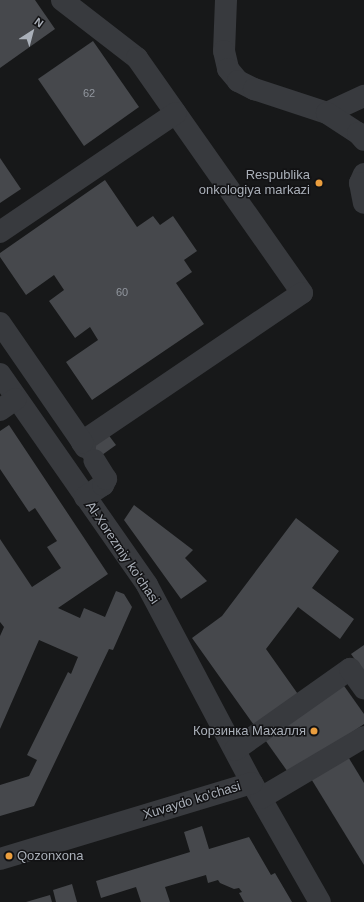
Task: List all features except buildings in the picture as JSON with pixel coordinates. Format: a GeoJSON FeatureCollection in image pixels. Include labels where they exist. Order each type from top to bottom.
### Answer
{"type":"FeatureCollection","features":[{"type":"Feature","properties":{"kind":"street"},"geometry":{"type":"LineString","coordinates":[[62,0],[137,58],[302,293],[87,450]]}},
{"type":"Feature","properties":{"kind":"street"},"geometry":{"type":"LineString","coordinates":[[226,0],[224,51],[228,69],[238,81],[254,89],[326,113],[358,132],[364,140]]}},
{"type":"Feature","properties":{"kind":"street"},"geometry":{"type":"LineString","coordinates":[[326,113],[364,96]]}},
{"type":"Feature","properties":{"kind":"street"},"geometry":{"type":"LineString","coordinates":[[0,232],[176,113]]}},
{"type":"Feature","properties":{"kind":"street"},"geometry":{"type":"LineString","coordinates":[[364,174],[360,184],[364,203]]}},
{"type":"Feature","properties":{"kind":"street"},"geometry":{"type":"LineString","coordinates":[[0,322],[106,479],[103,485],[85,497]]}},
{"type":"Feature","properties":{"kind":"street","name":"Al-Xorezmiy ko'chasi"},"geometry":{"type":"LineString","coordinates":[[0,374],[8,404],[85,497],[146,585],[257,790]]}},
{"type":"Feature","properties":{"kind":"street"},"geometry":{"type":"LineString","coordinates":[[235,750],[350,669],[364,688]]}},
{"type":"Feature","properties":{"kind":"street"},"geometry":{"type":"LineString","coordinates":[[257,790],[363,740]]}},
{"type":"Feature","properties":{"kind":"street","name":"Xuvaydo ko'chasi"},"geometry":{"type":"LineString","coordinates":[[0,859],[257,790],[320,902]]}},
{"type":"Feature","properties":{"kind":"place","name":"Respublika onkologiya markazi"},"geometry":{"type":"Point","coordinates":[319,183]}},
{"type":"Feature","properties":{"kind":"place","name":"Корзинка Махалля"},"geometry":{"type":"Point","coordinates":[314,731]}},
{"type":"Feature","properties":{"kind":"place","name":"Qozonxona"},"geometry":{"type":"Point","coordinates":[9,856]}}]}
